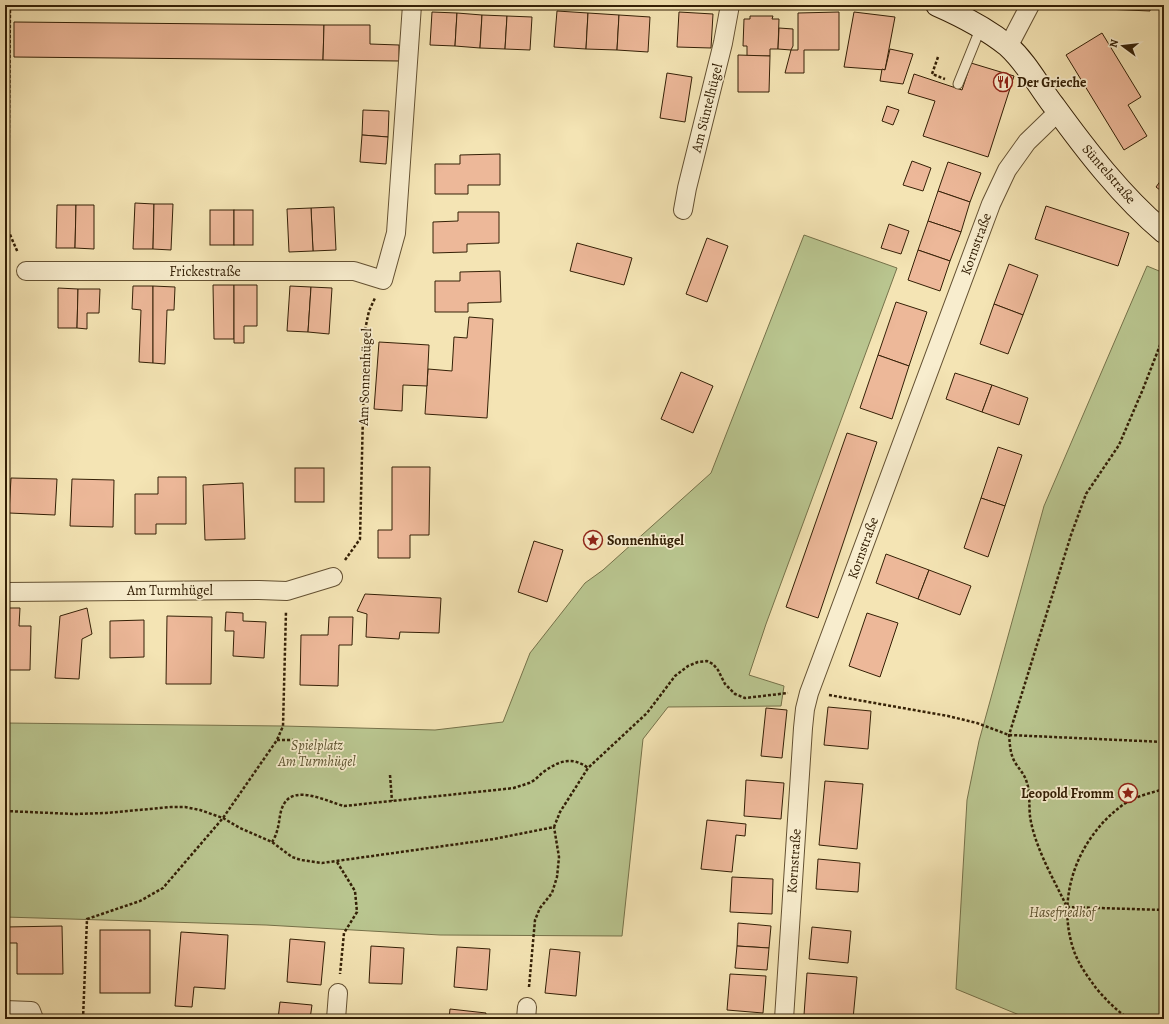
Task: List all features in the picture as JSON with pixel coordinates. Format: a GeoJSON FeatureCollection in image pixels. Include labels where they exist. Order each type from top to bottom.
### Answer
{"type":"FeatureCollection","features":[{"type":"Feature","properties":{"kind":"street"},"geometry":{"type":"LineString","coordinates":[[383,280],[396,233],[412,5]]}},
{"type":"Feature","properties":{"kind":"street","name":"Am Süntelhügel"},"geometry":{"type":"LineString","coordinates":[[683,210],[687,188],[723,43],[730,5]]}},
{"type":"Feature","properties":{"kind":"street","name":"Süntelstraße"},"geometry":{"type":"LineString","coordinates":[[937,5],[964,17],[1008,46],[1102,168],[1134,204],[1164,232]]}},
{"type":"Feature","properties":{"kind":"street"},"geometry":{"type":"LineString","coordinates":[[1008,46],[1030,5]]}},
{"type":"Feature","properties":{"kind":"street","name":"Kornstraße"},"geometry":{"type":"LineString","coordinates":[[784,1019],[803,728],[805,709],[809,693],[991,204],[1006,170],[1040,128],[1058,112]]}},
{"type":"Feature","properties":{"kind":"street","name":"Frickestraße"},"geometry":{"type":"LineString","coordinates":[[26,271],[354,271],[383,280]]}},
{"type":"Feature","properties":{"kind":"street","name":"Am Turmhügel"},"geometry":{"type":"LineString","coordinates":[[5,592],[287,591],[333,577]]}},
{"type":"Feature","properties":{"kind":"street"},"geometry":{"type":"LineString","coordinates":[[336,1019],[338,992]]}},
{"type":"Feature","properties":{"kind":"street"},"geometry":{"type":"LineString","coordinates":[[5,1010],[31,1012],[34,1019]]}},
{"type":"Feature","properties":{"kind":"lane"},"geometry":{"type":"LineString","coordinates":[[958,84],[981,28]]}},
{"type":"Feature","properties":{"kind":"path"},"geometry":{"type":"LineString","coordinates":[[10,5],[8,230],[26,271]]}},
{"type":"Feature","properties":{"kind":"path"},"geometry":{"type":"LineString","coordinates":[[938,57],[932,74],[958,84]]}},
{"type":"Feature","properties":{"kind":"path","name":"Am Sonnenhügel"},"geometry":{"type":"LineString","coordinates":[[333,577],[360,539],[365,330],[369,311],[383,280]]}},
{"type":"Feature","properties":{"kind":"path"},"geometry":{"type":"LineString","coordinates":[[1067,907],[1034,835],[1029,807],[1030,796],[1027,783],[1010,749],[1009,735],[1071,535],[1086,494],[1119,445],[1164,335]]}},
{"type":"Feature","properties":{"kind":"path"},"geometry":{"type":"LineString","coordinates":[[83,1019],[87,919],[140,901],[163,888],[223,818],[277,740],[283,726],[287,591]]}},
{"type":"Feature","properties":{"kind":"path"},"geometry":{"type":"LineString","coordinates":[[526,1013],[535,920],[540,908],[552,893],[557,877],[559,857],[554,827],[560,812],[588,768],[648,713],[675,676],[688,666],[698,662],[707,661],[713,664],[718,670],[725,684],[735,694],[746,698],[794,693]]}},
{"type":"Feature","properties":{"kind":"path"},"geometry":{"type":"LineString","coordinates":[[826,695],[948,716],[977,723],[1009,735],[1164,742]]}},
{"type":"Feature","properties":{"kind":"path"},"geometry":{"type":"LineString","coordinates":[[277,740],[293,740]]}},
{"type":"Feature","properties":{"kind":"path"},"geometry":{"type":"LineString","coordinates":[[272,842],[277,831],[283,804],[288,799],[295,796],[315,796],[330,803],[344,806],[514,788],[530,783],[549,768],[560,762],[572,760],[581,762],[588,768]]}},
{"type":"Feature","properties":{"kind":"path"},"geometry":{"type":"LineString","coordinates":[[390,775],[392,801]]}},
{"type":"Feature","properties":{"kind":"path"},"geometry":{"type":"LineString","coordinates":[[1129,1019],[1105,999],[1081,966],[1074,952],[1069,933],[1067,907],[1070,884],[1079,856],[1093,833],[1109,816],[1126,803],[1164,789]]}},
{"type":"Feature","properties":{"kind":"path"},"geometry":{"type":"LineString","coordinates":[[5,811],[74,814],[185,807],[200,810],[223,818],[240,828],[272,842],[292,858],[322,863],[494,839],[554,827]]}},
{"type":"Feature","properties":{"kind":"path"},"geometry":{"type":"LineString","coordinates":[[337,862],[355,891],[357,912],[344,933],[338,992]]}},
{"type":"Feature","properties":{"kind":"path"},"geometry":{"type":"LineString","coordinates":[[1067,907],[1164,910]]}},
{"type":"Feature","properties":{"kind":"green space","name":"Spielplatz Am Turmhügel"},"geometry":{"type":"Polygon","coordinates":[[[804,235],[897,268],[766,624],[749,675],[784,686],[781,706],[668,707],[643,739],[622,936],[440,935],[266,925],[5,917],[5,723],[283,726],[435,730],[503,722],[530,653],[585,583],[603,570],[711,473],[804,235]]]}},
{"type":"Feature","properties":{"kind":"green space","name":"Hasefriedhof"},"geometry":{"type":"Polygon","coordinates":[[[1147,266],[1164,273],[1164,1019],[1029,1019],[956,989],[967,800],[979,741],[1044,506],[1147,266]]]}},
{"type":"Feature","properties":{"kind":"building"},"geometry":{"type":"Polygon","coordinates":[[[1105,5],[1150,5],[1150,11],[1105,9],[1105,5]]]}},
{"type":"Feature","properties":{"kind":"building"},"geometry":{"type":"Polygon","coordinates":[[[557,11],[588,13],[586,49],[554,47],[557,11]]]}},
{"type":"Feature","properties":{"kind":"building"},"geometry":{"type":"Polygon","coordinates":[[[432,12],[457,13],[455,46],[430,45],[432,12]]]}},
{"type":"Feature","properties":{"kind":"building"},"geometry":{"type":"Polygon","coordinates":[[[679,12],[713,14],[711,48],[677,47],[679,12]]]}},
{"type":"Feature","properties":{"kind":"building"},"geometry":{"type":"Polygon","coordinates":[[[839,12],[839,50],[804,50],[804,73],[785,73],[791,50],[798,50],[798,13],[839,12]]]}},
{"type":"Feature","properties":{"kind":"building"},"geometry":{"type":"Polygon","coordinates":[[[854,12],[895,17],[885,70],[844,67],[854,12]]]}},
{"type":"Feature","properties":{"kind":"building"},"geometry":{"type":"Polygon","coordinates":[[[457,13],[482,15],[480,48],[455,46],[457,13]]]}},
{"type":"Feature","properties":{"kind":"building"},"geometry":{"type":"Polygon","coordinates":[[[588,13],[619,15],[617,50],[586,49],[588,13]]]}},
{"type":"Feature","properties":{"kind":"building"},"geometry":{"type":"Polygon","coordinates":[[[482,15],[507,16],[505,49],[480,48],[482,15]]]}},
{"type":"Feature","properties":{"kind":"building"},"geometry":{"type":"Polygon","coordinates":[[[619,15],[650,17],[648,52],[617,50],[619,15]]]}},
{"type":"Feature","properties":{"kind":"building"},"geometry":{"type":"Polygon","coordinates":[[[507,16],[532,17],[530,50],[505,49],[507,16]]]}},
{"type":"Feature","properties":{"kind":"building"},"geometry":{"type":"Polygon","coordinates":[[[750,16],[773,16],[772,19],[779,19],[778,49],[770,49],[770,56],[747,56],[747,46],[743,46],[744,19],[750,19],[750,16]]]}},
{"type":"Feature","properties":{"kind":"building"},"geometry":{"type":"Polygon","coordinates":[[[14,22],[324,25],[323,60],[14,57],[14,22]]]}},
{"type":"Feature","properties":{"kind":"building"},"geometry":{"type":"Polygon","coordinates":[[[324,25],[370,25],[370,44],[399,45],[399,61],[323,60],[324,25]]]}},
{"type":"Feature","properties":{"kind":"building"},"geometry":{"type":"Polygon","coordinates":[[[779,28],[793,29],[793,46],[791,50],[778,49],[779,28]]]}},
{"type":"Feature","properties":{"kind":"building"},"geometry":{"type":"Polygon","coordinates":[[[1102,33],[1141,97],[1128,105],[1147,136],[1124,150],[1066,55],[1102,33]]]}},
{"type":"Feature","properties":{"kind":"building"},"geometry":{"type":"Polygon","coordinates":[[[890,49],[913,54],[903,84],[880,81],[882,69],[885,70],[890,49]]]}},
{"type":"Feature","properties":{"kind":"building"},"geometry":{"type":"Polygon","coordinates":[[[738,55],[770,56],[769,92],[738,92],[738,55]]]}},
{"type":"Feature","properties":{"kind":"building"},"geometry":{"type":"Polygon","coordinates":[[[971,63],[1014,76],[988,157],[923,136],[935,101],[908,93],[914,74],[962,90],[971,63]]]}},
{"type":"Feature","properties":{"kind":"building"},"geometry":{"type":"Polygon","coordinates":[[[667,73],[692,77],[685,122],[660,118],[667,73]]]}},
{"type":"Feature","properties":{"kind":"building"},"geometry":{"type":"Polygon","coordinates":[[[887,106],[899,110],[893,125],[882,121],[887,106]]]}},
{"type":"Feature","properties":{"kind":"building"},"geometry":{"type":"Polygon","coordinates":[[[363,110],[389,111],[388,137],[362,135],[363,110]]]}},
{"type":"Feature","properties":{"kind":"building"},"geometry":{"type":"Polygon","coordinates":[[[362,135],[388,137],[386,164],[360,162],[362,135]]]}},
{"type":"Feature","properties":{"kind":"building"},"geometry":{"type":"Polygon","coordinates":[[[500,154],[500,185],[468,185],[468,194],[435,194],[435,164],[460,164],[460,155],[500,154]]]}},
{"type":"Feature","properties":{"kind":"building"},"geometry":{"type":"Polygon","coordinates":[[[912,161],[931,168],[923,191],[903,185],[912,161]]]}},
{"type":"Feature","properties":{"kind":"building"},"geometry":{"type":"Polygon","coordinates":[[[948,162],[981,173],[970,202],[938,191],[948,162]]]}},
{"type":"Feature","properties":{"kind":"building"},"geometry":{"type":"Polygon","coordinates":[[[1164,176],[1164,193],[1156,187],[1164,176]]]}},
{"type":"Feature","properties":{"kind":"building"},"geometry":{"type":"Polygon","coordinates":[[[6,189],[6,228],[5,228],[6,189]]]}},
{"type":"Feature","properties":{"kind":"building"},"geometry":{"type":"Polygon","coordinates":[[[938,191],[970,202],[961,232],[928,221],[938,191]]]}},
{"type":"Feature","properties":{"kind":"building"},"geometry":{"type":"Polygon","coordinates":[[[135,203],[154,204],[153,249],[133,249],[135,203]]]}},
{"type":"Feature","properties":{"kind":"building"},"geometry":{"type":"Polygon","coordinates":[[[154,204],[173,204],[171,250],[153,249],[154,204]]]}},
{"type":"Feature","properties":{"kind":"building"},"geometry":{"type":"Polygon","coordinates":[[[57,205],[76,205],[75,248],[56,248],[57,205]]]}},
{"type":"Feature","properties":{"kind":"building"},"geometry":{"type":"Polygon","coordinates":[[[76,205],[94,205],[94,249],[75,248],[76,205]]]}},
{"type":"Feature","properties":{"kind":"building"},"geometry":{"type":"Polygon","coordinates":[[[1046,206],[1129,233],[1118,266],[1035,239],[1046,206]]]}},
{"type":"Feature","properties":{"kind":"building"},"geometry":{"type":"Polygon","coordinates":[[[334,207],[336,250],[313,251],[311,208],[334,207]]]}},
{"type":"Feature","properties":{"kind":"building"},"geometry":{"type":"Polygon","coordinates":[[[311,208],[313,251],[289,252],[287,209],[311,208]]]}},
{"type":"Feature","properties":{"kind":"building"},"geometry":{"type":"Polygon","coordinates":[[[210,210],[234,210],[234,245],[210,245],[210,210]]]}},
{"type":"Feature","properties":{"kind":"building"},"geometry":{"type":"Polygon","coordinates":[[[234,210],[253,210],[253,245],[234,245],[234,210]]]}},
{"type":"Feature","properties":{"kind":"building"},"geometry":{"type":"Polygon","coordinates":[[[458,212],[499,212],[499,243],[467,244],[467,252],[433,253],[433,222],[458,221],[458,212]]]}},
{"type":"Feature","properties":{"kind":"building"},"geometry":{"type":"Polygon","coordinates":[[[928,221],[961,232],[950,261],[918,250],[928,221]]]}},
{"type":"Feature","properties":{"kind":"building"},"geometry":{"type":"Polygon","coordinates":[[[889,224],[909,231],[901,254],[881,248],[889,224]]]}},
{"type":"Feature","properties":{"kind":"building"},"geometry":{"type":"Polygon","coordinates":[[[707,238],[728,246],[707,302],[686,294],[707,238]]]}},
{"type":"Feature","properties":{"kind":"building"},"geometry":{"type":"Polygon","coordinates":[[[577,243],[632,258],[624,285],[570,271],[577,243]]]}},
{"type":"Feature","properties":{"kind":"building"},"geometry":{"type":"Polygon","coordinates":[[[918,250],[950,261],[940,291],[908,280],[918,250]]]}},
{"type":"Feature","properties":{"kind":"building"},"geometry":{"type":"Polygon","coordinates":[[[1009,264],[1038,275],[1023,315],[994,304],[1009,264]]]}},
{"type":"Feature","properties":{"kind":"building"},"geometry":{"type":"Polygon","coordinates":[[[500,271],[501,302],[468,303],[468,312],[435,312],[435,281],[460,281],[460,272],[500,271]]]}},
{"type":"Feature","properties":{"kind":"building"},"geometry":{"type":"Polygon","coordinates":[[[213,285],[234,285],[234,339],[214,339],[213,285]]]}},
{"type":"Feature","properties":{"kind":"building"},"geometry":{"type":"Polygon","coordinates":[[[234,285],[257,285],[257,326],[244,326],[244,343],[234,343],[234,285]]]}},
{"type":"Feature","properties":{"kind":"building"},"geometry":{"type":"Polygon","coordinates":[[[133,286],[153,286],[153,363],[139,362],[141,310],[132,309],[133,286]]]}},
{"type":"Feature","properties":{"kind":"building"},"geometry":{"type":"Polygon","coordinates":[[[153,286],[175,287],[174,310],[167,310],[165,364],[153,363],[153,286]]]}},
{"type":"Feature","properties":{"kind":"building"},"geometry":{"type":"Polygon","coordinates":[[[290,286],[311,287],[308,332],[287,331],[290,286]]]}},
{"type":"Feature","properties":{"kind":"building"},"geometry":{"type":"Polygon","coordinates":[[[311,287],[332,288],[329,334],[308,332],[311,287]]]}},
{"type":"Feature","properties":{"kind":"building"},"geometry":{"type":"Polygon","coordinates":[[[58,288],[78,289],[77,328],[58,328],[58,288]]]}},
{"type":"Feature","properties":{"kind":"building"},"geometry":{"type":"Polygon","coordinates":[[[78,289],[100,289],[99,313],[87,313],[87,329],[77,328],[78,289]]]}},
{"type":"Feature","properties":{"kind":"building"},"geometry":{"type":"Polygon","coordinates":[[[896,302],[927,312],[909,366],[878,355],[896,302]]]}},
{"type":"Feature","properties":{"kind":"building"},"geometry":{"type":"Polygon","coordinates":[[[994,304],[1023,315],[1008,354],[980,344],[994,304]]]}},
{"type":"Feature","properties":{"kind":"building"},"geometry":{"type":"Polygon","coordinates":[[[469,317],[493,319],[487,418],[425,414],[428,369],[452,371],[454,337],[467,338],[469,317]]]}},
{"type":"Feature","properties":{"kind":"building"},"geometry":{"type":"Polygon","coordinates":[[[379,342],[429,345],[427,386],[403,385],[402,411],[374,409],[379,342]]]}},
{"type":"Feature","properties":{"kind":"building"},"geometry":{"type":"Polygon","coordinates":[[[878,355],[909,366],[892,419],[860,408],[878,355]]]}},
{"type":"Feature","properties":{"kind":"building"},"geometry":{"type":"Polygon","coordinates":[[[681,372],[713,386],[693,433],[661,419],[681,372]]]}},
{"type":"Feature","properties":{"kind":"building"},"geometry":{"type":"Polygon","coordinates":[[[955,373],[992,385],[982,412],[946,399],[955,373]]]}},
{"type":"Feature","properties":{"kind":"building"},"geometry":{"type":"Polygon","coordinates":[[[992,385],[1028,398],[1019,425],[982,412],[992,385]]]}},
{"type":"Feature","properties":{"kind":"building"},"geometry":{"type":"Polygon","coordinates":[[[847,433],[877,442],[818,618],[786,607],[847,433]]]}},
{"type":"Feature","properties":{"kind":"building"},"geometry":{"type":"Polygon","coordinates":[[[998,447],[1022,455],[1005,506],[981,498],[998,447]]]}},
{"type":"Feature","properties":{"kind":"building"},"geometry":{"type":"Polygon","coordinates":[[[392,467],[430,467],[429,535],[410,535],[410,558],[378,558],[378,530],[392,530],[392,467]]]}},
{"type":"Feature","properties":{"kind":"building"},"geometry":{"type":"Polygon","coordinates":[[[295,468],[324,468],[324,502],[295,502],[295,468]]]}},
{"type":"Feature","properties":{"kind":"building"},"geometry":{"type":"Polygon","coordinates":[[[158,477],[186,477],[186,524],[156,524],[156,534],[135,534],[135,494],[158,494],[158,477]]]}},
{"type":"Feature","properties":{"kind":"building"},"geometry":{"type":"Polygon","coordinates":[[[11,478],[57,479],[55,515],[9,513],[11,478]]]}},
{"type":"Feature","properties":{"kind":"building"},"geometry":{"type":"Polygon","coordinates":[[[72,479],[114,480],[113,527],[70,526],[72,479]]]}},
{"type":"Feature","properties":{"kind":"building"},"geometry":{"type":"Polygon","coordinates":[[[243,483],[245,539],[205,540],[203,485],[243,483]]]}},
{"type":"Feature","properties":{"kind":"building"},"geometry":{"type":"Polygon","coordinates":[[[981,498],[1005,506],[988,557],[964,548],[981,498]]]}},
{"type":"Feature","properties":{"kind":"building"},"geometry":{"type":"Polygon","coordinates":[[[534,541],[563,550],[547,602],[518,592],[534,541]]]}},
{"type":"Feature","properties":{"kind":"building"},"geometry":{"type":"Polygon","coordinates":[[[886,554],[929,570],[918,599],[876,583],[886,554]]]}},
{"type":"Feature","properties":{"kind":"building"},"geometry":{"type":"Polygon","coordinates":[[[929,570],[971,586],[960,615],[918,599],[929,570]]]}},
{"type":"Feature","properties":{"kind":"building"},"geometry":{"type":"Polygon","coordinates":[[[365,594],[441,598],[439,633],[400,632],[399,639],[366,637],[367,614],[357,611],[365,594]]]}},
{"type":"Feature","properties":{"kind":"building"},"geometry":{"type":"Polygon","coordinates":[[[5,608],[20,608],[19,626],[31,626],[30,670],[5,670],[5,608]]]}},
{"type":"Feature","properties":{"kind":"building"},"geometry":{"type":"Polygon","coordinates":[[[87,608],[92,634],[82,639],[79,679],[55,678],[60,616],[87,608]]]}},
{"type":"Feature","properties":{"kind":"building"},"geometry":{"type":"Polygon","coordinates":[[[226,612],[243,613],[243,621],[266,622],[264,658],[233,656],[234,631],[225,631],[226,612]]]}},
{"type":"Feature","properties":{"kind":"building"},"geometry":{"type":"Polygon","coordinates":[[[867,613],[898,623],[880,677],[849,666],[867,613]]]}},
{"type":"Feature","properties":{"kind":"building"},"geometry":{"type":"Polygon","coordinates":[[[167,616],[212,617],[211,684],[166,684],[167,616]]]}},
{"type":"Feature","properties":{"kind":"building"},"geometry":{"type":"Polygon","coordinates":[[[329,617],[353,617],[352,645],[339,645],[338,686],[300,685],[301,635],[328,635],[329,617]]]}},
{"type":"Feature","properties":{"kind":"building"},"geometry":{"type":"Polygon","coordinates":[[[144,620],[144,657],[110,658],[110,621],[144,620]]]}},
{"type":"Feature","properties":{"kind":"building"},"geometry":{"type":"Polygon","coordinates":[[[828,707],[871,711],[868,749],[824,745],[828,707]]]}},
{"type":"Feature","properties":{"kind":"building"},"geometry":{"type":"Polygon","coordinates":[[[766,708],[787,710],[782,758],[761,756],[766,708]]]}},
{"type":"Feature","properties":{"kind":"building"},"geometry":{"type":"Polygon","coordinates":[[[746,780],[784,783],[781,819],[744,816],[746,780]]]}},
{"type":"Feature","properties":{"kind":"building"},"geometry":{"type":"Polygon","coordinates":[[[825,781],[863,784],[857,849],[819,845],[825,781]]]}},
{"type":"Feature","properties":{"kind":"building"},"geometry":{"type":"Polygon","coordinates":[[[707,820],[746,824],[745,836],[736,835],[732,872],[701,869],[707,820]]]}},
{"type":"Feature","properties":{"kind":"building"},"geometry":{"type":"Polygon","coordinates":[[[818,859],[860,863],[858,892],[816,889],[818,859]]]}},
{"type":"Feature","properties":{"kind":"building"},"geometry":{"type":"Polygon","coordinates":[[[732,877],[773,879],[772,914],[730,912],[732,877]]]}},
{"type":"Feature","properties":{"kind":"building"},"geometry":{"type":"Polygon","coordinates":[[[738,923],[771,926],[769,948],[737,946],[738,923]]]}},
{"type":"Feature","properties":{"kind":"building"},"geometry":{"type":"Polygon","coordinates":[[[62,926],[63,974],[17,974],[17,943],[5,943],[5,927],[62,926]]]}},
{"type":"Feature","properties":{"kind":"building"},"geometry":{"type":"Polygon","coordinates":[[[812,927],[851,931],[848,963],[809,959],[812,927]]]}},
{"type":"Feature","properties":{"kind":"building"},"geometry":{"type":"Polygon","coordinates":[[[100,930],[150,930],[150,993],[100,993],[100,930]]]}},
{"type":"Feature","properties":{"kind":"building"},"geometry":{"type":"Polygon","coordinates":[[[181,932],[228,935],[225,989],[194,987],[192,1007],[175,1006],[181,932]]]}},
{"type":"Feature","properties":{"kind":"building"},"geometry":{"type":"Polygon","coordinates":[[[290,939],[325,942],[321,985],[287,982],[290,939]]]}},
{"type":"Feature","properties":{"kind":"building"},"geometry":{"type":"Polygon","coordinates":[[[371,946],[404,948],[402,984],[369,983],[371,946]]]}},
{"type":"Feature","properties":{"kind":"building"},"geometry":{"type":"Polygon","coordinates":[[[737,946],[769,948],[767,970],[735,968],[737,946]]]}},
{"type":"Feature","properties":{"kind":"building"},"geometry":{"type":"Polygon","coordinates":[[[457,947],[490,949],[487,990],[454,987],[457,947]]]}},
{"type":"Feature","properties":{"kind":"building"},"geometry":{"type":"Polygon","coordinates":[[[550,949],[580,952],[576,996],[545,993],[550,949]]]}},
{"type":"Feature","properties":{"kind":"building"},"geometry":{"type":"Polygon","coordinates":[[[807,973],[857,977],[853,1019],[804,1015],[807,973]]]}},
{"type":"Feature","properties":{"kind":"building"},"geometry":{"type":"Polygon","coordinates":[[[730,974],[766,976],[763,1013],[727,1010],[730,974]]]}},
{"type":"Feature","properties":{"kind":"building"},"geometry":{"type":"Polygon","coordinates":[[[280,1002],[312,1005],[310,1019],[278,1019],[280,1002]]]}},
{"type":"Feature","properties":{"kind":"building"},"geometry":{"type":"Polygon","coordinates":[[[450,1009],[486,1013],[485,1019],[449,1019],[450,1009]]]}},
{"type":"Feature","properties":{"kind":"place","name":"Der Grieche"},"geometry":{"type":"Point","coordinates":[1003,82]}},
{"type":"Feature","properties":{"kind":"place","name":"Sonnenhügel"},"geometry":{"type":"Point","coordinates":[593,540]}},
{"type":"Feature","properties":{"kind":"place","name":"Leopold Fromm"},"geometry":{"type":"Point","coordinates":[1128,793]}}]}
